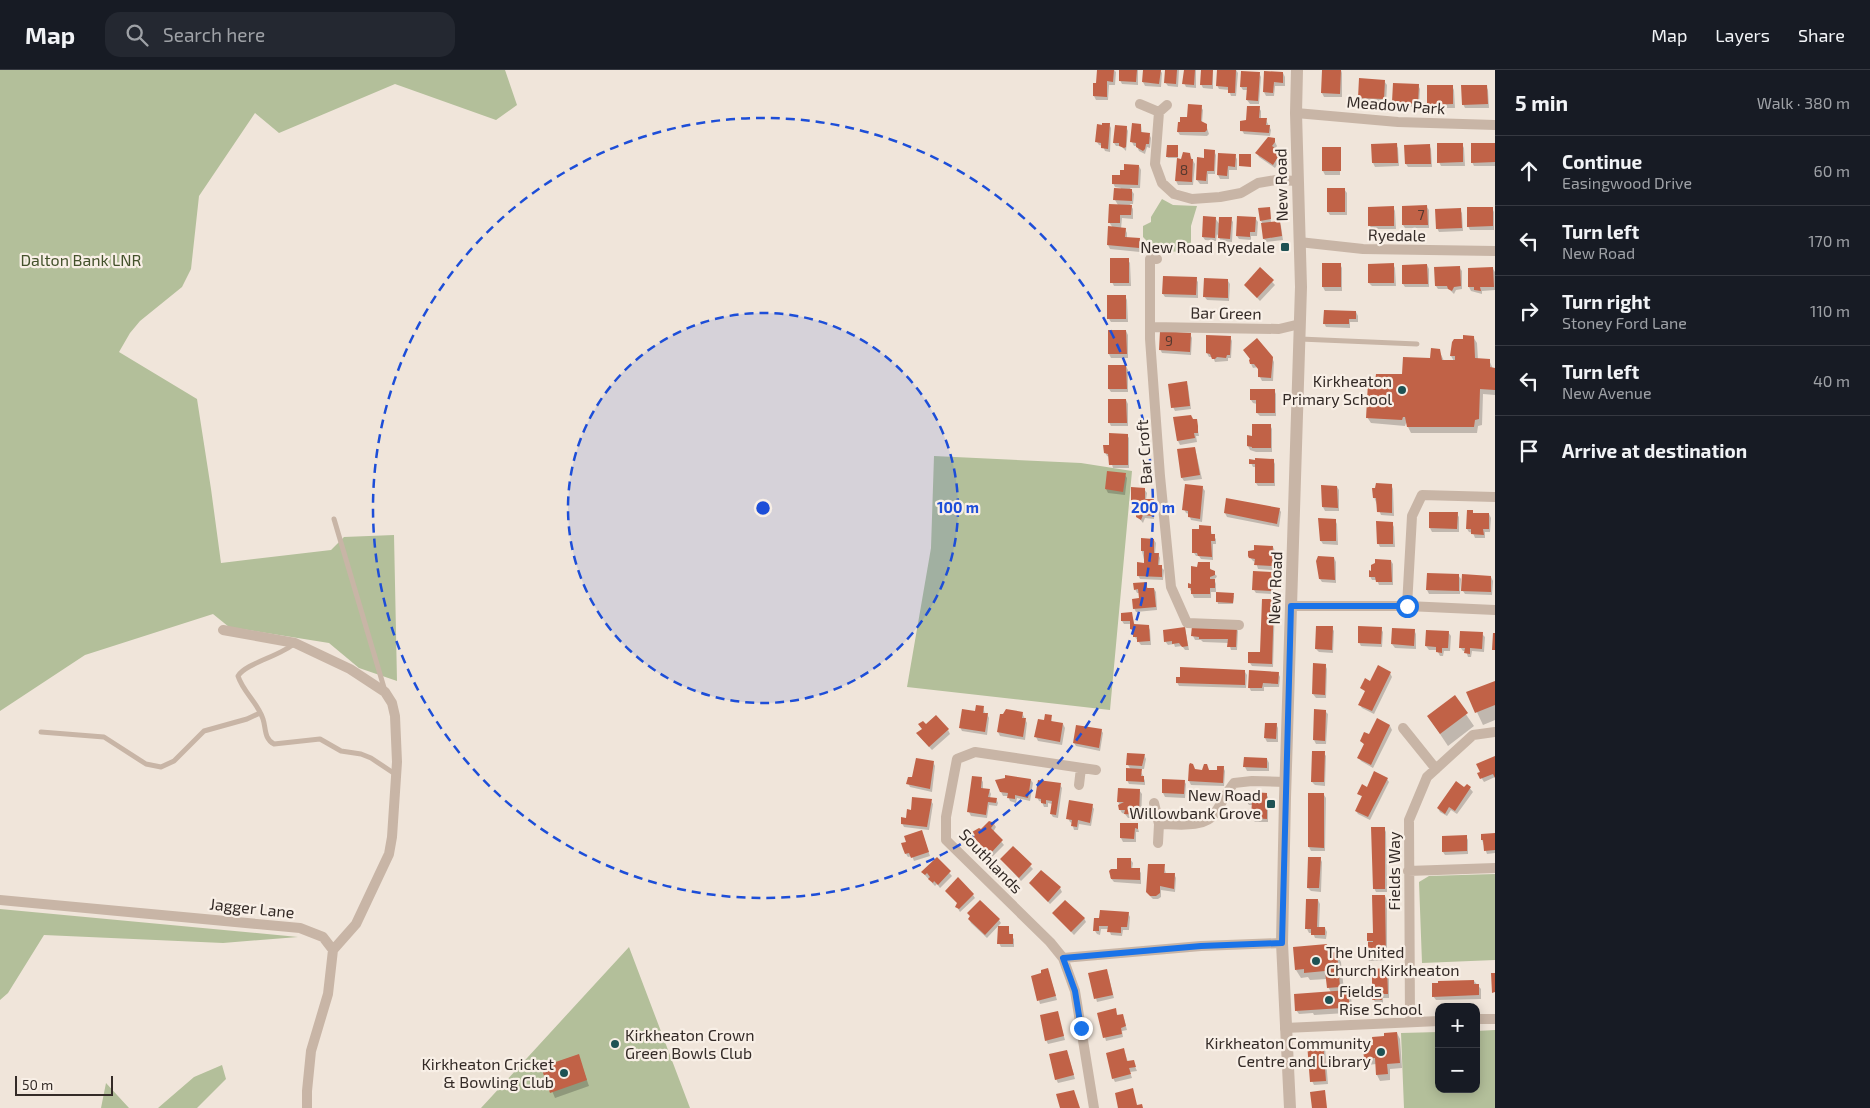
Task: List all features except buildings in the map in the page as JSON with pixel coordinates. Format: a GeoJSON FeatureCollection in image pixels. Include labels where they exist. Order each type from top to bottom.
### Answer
{"type":"FeatureCollection","features":[{"type":"Feature","properties":{"kind":"street","name":"New Road"},"geometry":{"type":"LineString","coordinates":[[1290,1108],[1282,943],[1285,782],[1301,287],[1296,113],[1297,70]]}},
{"type":"Feature","properties":{"kind":"street"},"geometry":{"type":"LineString","coordinates":[[1140,104],[1163,108],[1156,164],[1162,183],[1174,194],[1192,198],[1220,197],[1241,193],[1258,182],[1276,180],[1298,181]]}},
{"type":"Feature","properties":{"kind":"street","name":"Meadow Park"},"geometry":{"type":"LineString","coordinates":[[1296,113],[1398,122],[1495,125]]}},
{"type":"Feature","properties":{"kind":"street","name":"Ryedale"},"geometry":{"type":"LineString","coordinates":[[1299,242],[1363,249],[1495,251]]}},
{"type":"Feature","properties":{"kind":"street","name":"Bar Croft"},"geometry":{"type":"LineString","coordinates":[[1157,259],[1150,259],[1150,327],[1160,476],[1171,587],[1187,623],[1239,625]]}},
{"type":"Feature","properties":{"kind":"street","name":"Bar Green"},"geometry":{"type":"LineString","coordinates":[[1150,327],[1279,330],[1300,324]]}},
{"type":"Feature","properties":{"kind":"street"},"geometry":{"type":"LineString","coordinates":[[1407,606],[1412,516],[1422,495],[1495,496]]}},
{"type":"Feature","properties":{"kind":"street"},"geometry":{"type":"LineString","coordinates":[[1291,606],[1407,606],[1495,610]]}},
{"type":"Feature","properties":{"kind":"street"},"geometry":{"type":"LineString","coordinates":[[223,630],[295,643],[350,669],[385,692],[392,703],[395,716],[397,773],[389,854],[356,924],[333,950],[328,994],[311,1051],[307,1108]]}},
{"type":"Feature","properties":{"kind":"street"},"geometry":{"type":"LineString","coordinates":[[1403,728],[1436,769]]}},
{"type":"Feature","properties":{"kind":"street","name":"Fields Way"},"geometry":{"type":"LineString","coordinates":[[1410,1022],[1409,820],[1427,777],[1473,736],[1495,732]]}},
{"type":"Feature","properties":{"kind":"street","name":"Southlands"},"geometry":{"type":"LineString","coordinates":[[1063,958],[1050,942],[946,840],[946,817],[957,759],[975,752],[1096,770]]}},
{"type":"Feature","properties":{"kind":"street"},"geometry":{"type":"LineString","coordinates":[[1080,785],[1081,768]]}},
{"type":"Feature","properties":{"kind":"street"},"geometry":{"type":"LineString","coordinates":[[1159,824],[1202,823],[1214,816],[1225,794],[1234,783],[1252,781],[1285,782]]}},
{"type":"Feature","properties":{"kind":"street"},"geometry":{"type":"LineString","coordinates":[[1154,803],[1159,824],[1158,843]]}},
{"type":"Feature","properties":{"kind":"street"},"geometry":{"type":"LineString","coordinates":[[1408,871],[1495,868]]}},
{"type":"Feature","properties":{"kind":"street","name":"Jagger Lane"},"geometry":{"type":"LineString","coordinates":[[0,900],[300,928],[323,936],[333,950]]}},
{"type":"Feature","properties":{"kind":"street"},"geometry":{"type":"LineString","coordinates":[[1094,1108],[1075,991],[1063,958],[1201,946],[1282,943]]}},
{"type":"Feature","properties":{"kind":"street"},"geometry":{"type":"LineString","coordinates":[[1480,1020],[1495,1019]]}},
{"type":"Feature","properties":{"kind":"street"},"geometry":{"type":"LineString","coordinates":[[1285,1028],[1435,1021]]}},
{"type":"Feature","properties":{"kind":"lane"},"geometry":{"type":"LineString","coordinates":[[1299,339],[1417,344]]}},
{"type":"Feature","properties":{"kind":"lane"},"geometry":{"type":"LineString","coordinates":[[334,518],[385,692]]}},
{"type":"Feature","properties":{"kind":"lane"},"geometry":{"type":"LineString","coordinates":[[295,643],[280,654],[240,674],[239,680],[260,713],[271,743],[320,740],[341,751],[361,754],[371,758],[392,772],[397,773]]}},
{"type":"Feature","properties":{"kind":"lane"},"geometry":{"type":"LineString","coordinates":[[41,732],[104,737],[146,764],[161,767],[174,761],[204,730],[248,719],[260,713]]}},
{"type":"Feature","properties":{"kind":"green space","name":"Dalton Bank LNR"},"geometry":{"type":"Polygon","coordinates":[[[0,70],[505,70],[517,105],[496,120],[395,84],[279,133],[255,113],[199,196],[191,269],[182,287],[140,321],[130,333],[119,352],[197,399],[221,563],[331,550],[344,537],[394,535],[397,681],[359,668],[329,643],[229,627],[213,614],[85,655],[0,711],[0,70]]]}},
{"type":"Feature","properties":{"kind":"green space"},"geometry":{"type":"Polygon","coordinates":[[[1162,199],[1173,205],[1197,206],[1191,226],[1191,253],[1156,250],[1143,237],[1143,226],[1151,222],[1151,217],[1162,199]]]}},
{"type":"Feature","properties":{"kind":"green space"},"geometry":{"type":"Polygon","coordinates":[[[934,456],[1081,463],[1132,471],[1110,710],[907,687],[931,548],[934,456]]]}},
{"type":"Feature","properties":{"kind":"green space"},"geometry":{"type":"Polygon","coordinates":[[[1495,874],[1495,960],[1422,963],[1419,882],[1429,876],[1495,874]]]}},
{"type":"Feature","properties":{"kind":"green space"},"geometry":{"type":"Polygon","coordinates":[[[0,909],[298,937],[223,943],[44,935],[8,993],[0,1000],[0,909]]]}},
{"type":"Feature","properties":{"kind":"green space"},"geometry":{"type":"Polygon","coordinates":[[[629,947],[690,1108],[481,1108],[629,947]]]}},
{"type":"Feature","properties":{"kind":"green space"},"geometry":{"type":"Polygon","coordinates":[[[1495,1030],[1495,1108],[1404,1108],[1401,1033],[1435,1032],[1435,1093],[1480,1093],[1480,1031],[1495,1030]]]}},
{"type":"Feature","properties":{"kind":"green space"},"geometry":{"type":"Polygon","coordinates":[[[222,1065],[226,1079],[197,1108],[158,1108],[194,1077],[222,1065]]]}},
{"type":"Feature","properties":{"kind":"green space"},"geometry":{"type":"Polygon","coordinates":[[[106,1083],[129,1108],[101,1108],[106,1083]]]}},
{"type":"Feature","properties":{"kind":"place","name":"New Road Ryedale"},"geometry":{"type":"Point","coordinates":[1285,247]}},
{"type":"Feature","properties":{"kind":"place","name":"Kirkheaton Primary School"},"geometry":{"type":"Point","coordinates":[1402,390]}},
{"type":"Feature","properties":{"kind":"place","name":"New Road Willowbank Grove"},"geometry":{"type":"Point","coordinates":[1271,804]}},
{"type":"Feature","properties":{"kind":"place","name":"The United Church Kirkheaton"},"geometry":{"type":"Point","coordinates":[1316,961]}},
{"type":"Feature","properties":{"kind":"place","name":"Fields Rise School"},"geometry":{"type":"Point","coordinates":[1329,1000]}},
{"type":"Feature","properties":{"kind":"place","name":"Kirkheaton Crown Green Bowls Club"},"geometry":{"type":"Point","coordinates":[615,1044]}},
{"type":"Feature","properties":{"kind":"place","name":"Kirkheaton Community Centre and Library"},"geometry":{"type":"Point","coordinates":[1381,1052]}},
{"type":"Feature","properties":{"kind":"place","name":"Kirkheaton Cricket & Bowling Club"},"geometry":{"type":"Point","coordinates":[564,1073]}},
{"type":"Feature","properties":{"kind":"route"},"geometry":{"type":"LineString","coordinates":[[1081,1028],[1075,991],[1063,958],[1201,946],[1282,943],[1291,606],[1407,606]]}}]}
